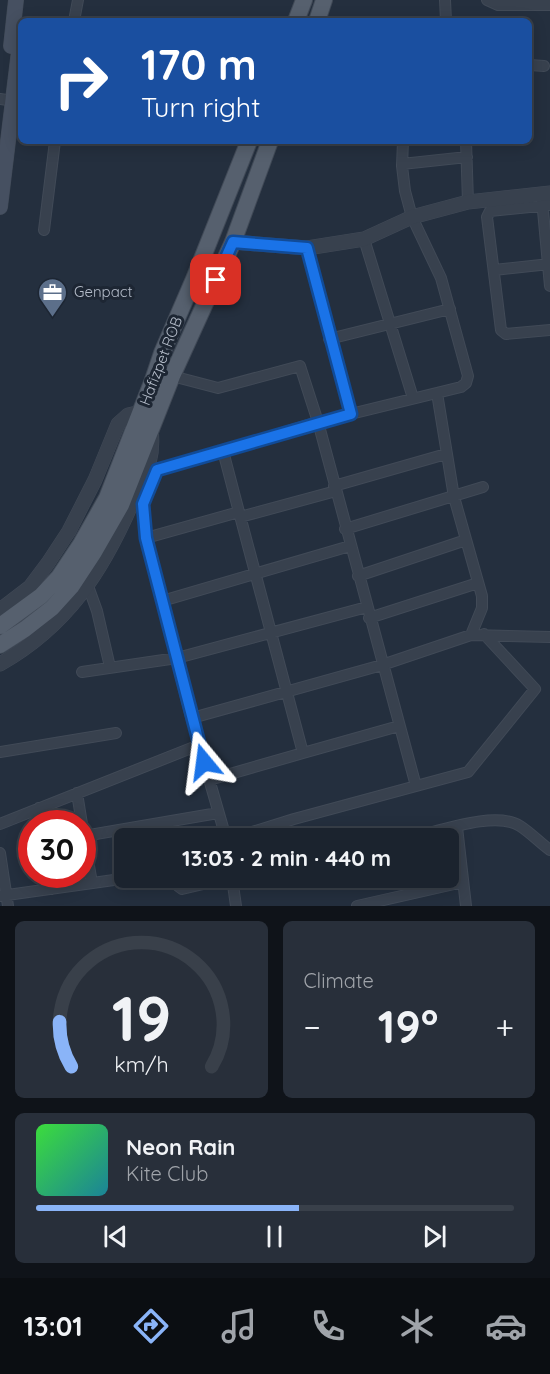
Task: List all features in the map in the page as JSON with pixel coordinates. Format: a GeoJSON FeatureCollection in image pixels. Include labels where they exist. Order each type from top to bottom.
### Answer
{"type":"FeatureCollection","features":[{"type":"Feature","properties":{"kind":"main road"},"geometry":{"type":"LineString","coordinates":[[0,207],[16,0]]}},
{"type":"Feature","properties":{"kind":"main road"},"geometry":{"type":"LineString","coordinates":[[23,18],[25,0]]}},
{"type":"Feature","properties":{"kind":"main road"},"geometry":{"type":"LineString","coordinates":[[297,18],[303,0]]}},
{"type":"Feature","properties":{"kind":"main road"},"geometry":{"type":"LineString","coordinates":[[318,18],[324,0]]}},
{"type":"Feature","properties":{"kind":"main road"},"geometry":{"type":"LineString","coordinates":[[0,133],[10,100],[18,52]]}},
{"type":"Feature","properties":{"kind":"main road","name":"Hafizpet ROB"},"geometry":{"type":"LineString","coordinates":[[144,433],[141,412],[162,353],[248,144]]}},
{"type":"Feature","properties":{"kind":"main road"},"geometry":{"type":"LineString","coordinates":[[0,626],[41,596],[64,569],[81,544],[144,433],[233,242],[269,144]]}},
{"type":"Feature","properties":{"kind":"main road"},"geometry":{"type":"LineString","coordinates":[[0,645],[52,608],[71,587],[121,505],[144,433]]}},
{"type":"Feature","properties":{"kind":"street"},"geometry":{"type":"LineString","coordinates":[[75,18],[78,0]]}},
{"type":"Feature","properties":{"kind":"street"},"geometry":{"type":"LineString","coordinates":[[445,0],[446,18]]}},
{"type":"Feature","properties":{"kind":"street"},"geometry":{"type":"LineString","coordinates":[[487,0],[498,5],[550,4]]}},
{"type":"Feature","properties":{"kind":"street"},"geometry":{"type":"LineString","coordinates":[[532,65],[544,66]]}},
{"type":"Feature","properties":{"kind":"street"},"geometry":{"type":"LineString","coordinates":[[44,230],[55,144]]}},
{"type":"Feature","properties":{"kind":"street"},"geometry":{"type":"LineString","coordinates":[[223,828],[146,538],[143,504],[157,470],[318,423],[461,387],[466,383],[468,376],[441,278],[412,218],[405,191],[403,144]]}},
{"type":"Feature","properties":{"kind":"street"},"geometry":{"type":"LineString","coordinates":[[466,144],[468,202]]}},
{"type":"Feature","properties":{"kind":"street"},"geometry":{"type":"LineString","coordinates":[[402,164],[467,157]]}},
{"type":"Feature","properties":{"kind":"street"},"geometry":{"type":"LineString","coordinates":[[233,242],[307,248],[364,239],[412,218],[468,202],[546,199]]}},
{"type":"Feature","properties":{"kind":"street"},"geometry":{"type":"LineString","coordinates":[[546,199],[550,286]]}},
{"type":"Feature","properties":{"kind":"street"},"geometry":{"type":"LineString","coordinates":[[546,199],[488,213],[503,333],[550,330]]}},
{"type":"Feature","properties":{"kind":"street"},"geometry":{"type":"LineString","coordinates":[[364,239],[388,323],[413,398]]}},
{"type":"Feature","properties":{"kind":"street"},"geometry":{"type":"LineString","coordinates":[[307,248],[351,414]]}},
{"type":"Feature","properties":{"kind":"street"},"geometry":{"type":"LineString","coordinates":[[494,270],[549,265]]}},
{"type":"Feature","properties":{"kind":"street"},"geometry":{"type":"LineString","coordinates":[[330,339],[450,309]]}},
{"type":"Feature","properties":{"kind":"street"},"geometry":{"type":"LineString","coordinates":[[172,376],[218,388],[300,366],[318,423],[416,786]]}},
{"type":"Feature","properties":{"kind":"street"},"geometry":{"type":"LineString","coordinates":[[437,393],[454,497],[482,596],[482,608],[471,635]]}},
{"type":"Feature","properties":{"kind":"street"},"geometry":{"type":"LineString","coordinates":[[0,610],[30,587],[48,563],[69,531],[95,480],[118,424],[128,415],[141,412]]}},
{"type":"Feature","properties":{"kind":"street"},"geometry":{"type":"LineString","coordinates":[[0,664],[42,636],[88,586],[116,540],[152,456],[144,433]]}},
{"type":"Feature","properties":{"kind":"street"},"geometry":{"type":"LineString","coordinates":[[223,451],[303,753]]}},
{"type":"Feature","properties":{"kind":"street"},"geometry":{"type":"LineString","coordinates":[[146,538],[335,489],[446,454]]}},
{"type":"Feature","properties":{"kind":"street"},"geometry":{"type":"LineString","coordinates":[[345,529],[483,488]]}},
{"type":"Feature","properties":{"kind":"street"},"geometry":{"type":"LineString","coordinates":[[358,576],[466,540]]}},
{"type":"Feature","properties":{"kind":"street"},"geometry":{"type":"LineString","coordinates":[[162,601],[350,546]]}},
{"type":"Feature","properties":{"kind":"street"},"geometry":{"type":"LineString","coordinates":[[82,672],[177,658],[271,633],[368,612],[478,584]]}},
{"type":"Feature","properties":{"kind":"street"},"geometry":{"type":"LineString","coordinates":[[88,586],[97,611],[110,667]]}},
{"type":"Feature","properties":{"kind":"street"},"geometry":{"type":"LineString","coordinates":[[268,828],[468,772],[535,689],[484,634]]}},
{"type":"Feature","properties":{"kind":"street"},"geometry":{"type":"LineString","coordinates":[[192,718],[382,665],[471,635],[550,637]]}},
{"type":"Feature","properties":{"kind":"street"},"geometry":{"type":"LineString","coordinates":[[209,780],[399,726]]}},
{"type":"Feature","properties":{"kind":"street"},"geometry":{"type":"LineString","coordinates":[[0,752],[116,733]]}},
{"type":"Feature","properties":{"kind":"street"},"geometry":{"type":"LineString","coordinates":[[0,824],[199,745]]}},
{"type":"Feature","properties":{"kind":"street"},"geometry":{"type":"LineString","coordinates":[[77,793],[80,810]]}},
{"type":"Feature","properties":{"kind":"street"},"geometry":{"type":"LineString","coordinates":[[96,827],[218,813]]}},
{"type":"Feature","properties":{"kind":"street"},"geometry":{"type":"LineString","coordinates":[[453,828],[490,819],[506,820],[520,826],[550,850]]}},
{"type":"Feature","properties":{"kind":"street"},"geometry":{"type":"LineString","coordinates":[[457,827],[466,906]]}},
{"type":"Feature","properties":{"kind":"street"},"geometry":{"type":"LineString","coordinates":[[0,853],[5,899],[59,888]]}},
{"type":"Feature","properties":{"kind":"street"},"geometry":{"type":"LineString","coordinates":[[96,882],[114,880]]}},
{"type":"Feature","properties":{"kind":"street"},"geometry":{"type":"LineString","coordinates":[[357,906],[380,903],[463,882]]}},
{"type":"Feature","properties":{"kind":"street"},"geometry":{"type":"LineString","coordinates":[[233,888],[237,906]]}},
{"type":"Feature","properties":{"kind":"place","name":"Genpact"},"geometry":{"type":"Point","coordinates":[53,318]}},
{"type":"Feature","properties":{"kind":"route"},"geometry":{"type":"LineString","coordinates":[[204,762],[146,538],[143,504],[157,470],[351,414],[307,248],[233,242],[216,280]]}}]}
